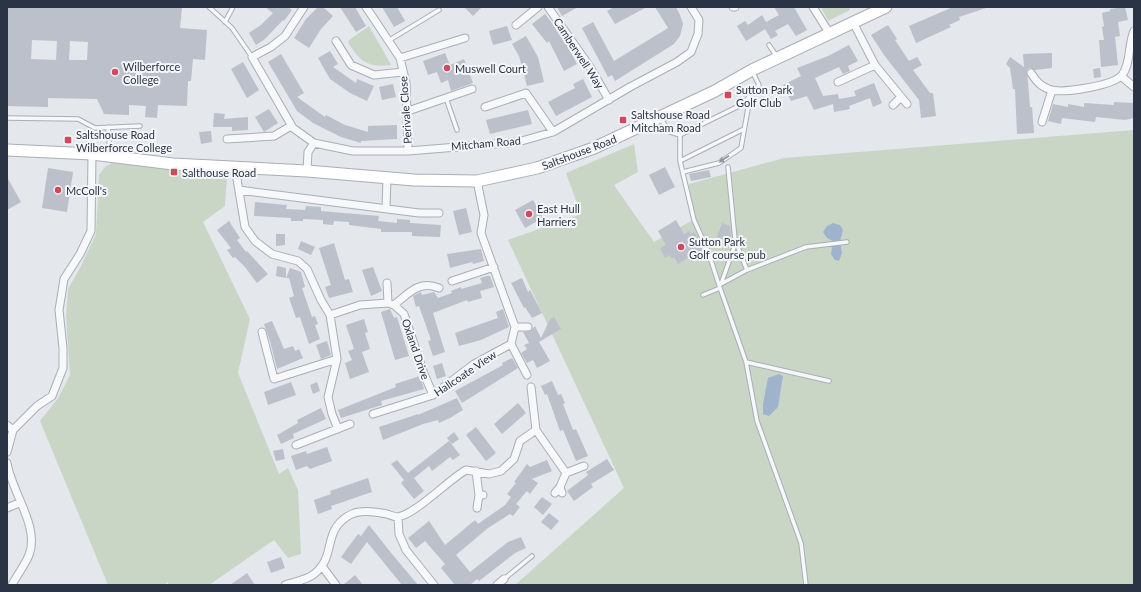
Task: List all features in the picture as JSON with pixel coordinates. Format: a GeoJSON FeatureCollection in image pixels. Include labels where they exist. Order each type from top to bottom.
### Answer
{"type":"FeatureCollection","features":[{"type":"Feature","properties":{"kind":"main road","name":"Saltshouse Road"},"geometry":{"type":"LineString","coordinates":[[7,150],[92,154],[173,164],[307,171],[387,178],[476,181],[537,168],[594,148],[715,91],[752,70],[854,24],[886,7]]}},
{"type":"Feature","properties":{"kind":"street"},"geometry":{"type":"LineString","coordinates":[[304,7],[286,36],[271,47],[252,57],[291,126],[314,143],[308,152],[307,171]]}},
{"type":"Feature","properties":{"kind":"street","name":"Perivale Close"},"geometry":{"type":"LineString","coordinates":[[366,7],[400,58],[408,111],[408,150]]}},
{"type":"Feature","properties":{"kind":"street"},"geometry":{"type":"LineString","coordinates":[[516,25],[538,7]]}},
{"type":"Feature","properties":{"kind":"street","name":"Camberwell Way"},"geometry":{"type":"LineString","coordinates":[[548,7],[590,67],[608,100]]}},
{"type":"Feature","properties":{"kind":"street","name":"Mitcham Road"},"geometry":{"type":"LineString","coordinates":[[314,143],[353,151],[408,150],[518,142],[553,132],[677,62],[691,52],[698,34],[699,20],[691,7]]}},
{"type":"Feature","properties":{"kind":"street"},"geometry":{"type":"LineString","coordinates":[[813,7],[830,34]]}},
{"type":"Feature","properties":{"kind":"street"},"geometry":{"type":"LineString","coordinates":[[854,24],[875,65],[907,104]]}},
{"type":"Feature","properties":{"kind":"street"},"geometry":{"type":"LineString","coordinates":[[1031,73],[1038,84],[1052,90],[1087,88],[1115,80],[1121,76],[1126,68],[1130,39],[1134,31]]}},
{"type":"Feature","properties":{"kind":"street"},"geometry":{"type":"LineString","coordinates":[[400,58],[465,38]]}},
{"type":"Feature","properties":{"kind":"street"},"geometry":{"type":"LineString","coordinates":[[336,41],[351,65],[374,75],[403,72]]}},
{"type":"Feature","properties":{"kind":"street"},"geometry":{"type":"LineString","coordinates":[[838,82],[847,83],[875,65]]}},
{"type":"Feature","properties":{"kind":"street"},"geometry":{"type":"LineString","coordinates":[[1121,76],[1134,87]]}},
{"type":"Feature","properties":{"kind":"street"},"geometry":{"type":"LineString","coordinates":[[408,111],[472,89]]}},
{"type":"Feature","properties":{"kind":"street"},"geometry":{"type":"LineString","coordinates":[[1042,122],[1052,90]]}},
{"type":"Feature","properties":{"kind":"street"},"geometry":{"type":"LineString","coordinates":[[485,107],[526,93],[553,132]]}},
{"type":"Feature","properties":{"kind":"street"},"geometry":{"type":"LineString","coordinates":[[893,105],[901,97]]}},
{"type":"Feature","properties":{"kind":"street"},"geometry":{"type":"LineString","coordinates":[[226,139],[274,136],[291,126]]}},
{"type":"Feature","properties":{"kind":"street"},"geometry":{"type":"LineString","coordinates":[[7,452],[13,430],[37,406],[52,396],[63,368],[64,348],[58,310],[64,279],[80,254],[92,231],[92,154]]}},
{"type":"Feature","properties":{"kind":"street"},"geometry":{"type":"LineString","coordinates":[[235,167],[245,226],[255,241],[272,254],[298,261],[307,269],[330,316],[338,359],[328,397],[332,414],[338,429]]}},
{"type":"Feature","properties":{"kind":"street"},"geometry":{"type":"LineString","coordinates":[[386,208],[387,178]]}},
{"type":"Feature","properties":{"kind":"street"},"geometry":{"type":"LineString","coordinates":[[476,181],[484,215],[481,233],[515,327],[511,344],[527,375]]}},
{"type":"Feature","properties":{"kind":"street"},"geometry":{"type":"LineString","coordinates":[[239,190],[419,213],[439,213]]}},
{"type":"Feature","properties":{"kind":"street"},"geometry":{"type":"LineString","coordinates":[[452,280],[494,267]]}},
{"type":"Feature","properties":{"kind":"street"},"geometry":{"type":"LineString","coordinates":[[387,283],[391,304]]}},
{"type":"Feature","properties":{"kind":"street"},"geometry":{"type":"LineString","coordinates":[[330,316],[360,306],[391,304],[415,288],[431,284],[440,288]]}},
{"type":"Feature","properties":{"kind":"street","name":"Oxland Drive"},"geometry":{"type":"LineString","coordinates":[[391,304],[404,314],[424,374],[433,395]]}},
{"type":"Feature","properties":{"kind":"street"},"geometry":{"type":"LineString","coordinates":[[515,327],[528,327]]}},
{"type":"Feature","properties":{"kind":"street"},"geometry":{"type":"LineString","coordinates":[[262,332],[271,373],[274,379],[338,359]]}},
{"type":"Feature","properties":{"kind":"street","name":"Hallcoate View"},"geometry":{"type":"LineString","coordinates":[[373,414],[433,395],[474,364],[511,344]]}},
{"type":"Feature","properties":{"kind":"street"},"geometry":{"type":"LineString","coordinates":[[531,387],[536,430],[566,473]]}},
{"type":"Feature","properties":{"kind":"street"},"geometry":{"type":"LineString","coordinates":[[296,445],[350,424]]}},
{"type":"Feature","properties":{"kind":"street"},"geometry":{"type":"LineString","coordinates":[[7,425],[13,430]]}},
{"type":"Feature","properties":{"kind":"street"},"geometry":{"type":"LineString","coordinates":[[285,585],[313,575],[322,566],[328,556],[329,544],[335,529],[341,520],[350,515],[367,511],[398,517],[414,509],[455,476],[466,470],[488,474],[501,471],[514,459],[520,441],[536,430]]}},
{"type":"Feature","properties":{"kind":"street"},"geometry":{"type":"LineString","coordinates":[[7,463],[19,503],[32,534],[29,555],[12,585]]}},
{"type":"Feature","properties":{"kind":"street"},"geometry":{"type":"LineString","coordinates":[[559,491],[566,473],[584,466]]}},
{"type":"Feature","properties":{"kind":"street"},"geometry":{"type":"LineString","coordinates":[[476,471],[481,495],[477,508]]}},
{"type":"Feature","properties":{"kind":"street"},"geometry":{"type":"LineString","coordinates":[[7,508],[19,503]]}},
{"type":"Feature","properties":{"kind":"street"},"geometry":{"type":"LineString","coordinates":[[398,517],[399,534],[406,550],[434,585]]}},
{"type":"Feature","properties":{"kind":"street"},"geometry":{"type":"LineString","coordinates":[[322,566],[336,585]]}},
{"type":"Feature","properties":{"kind":"street"},"geometry":{"type":"LineString","coordinates":[[497,585],[504,579]]}},
{"type":"Feature","properties":{"kind":"lane"},"geometry":{"type":"LineString","coordinates":[[209,7],[232,28],[252,57]]}},
{"type":"Feature","properties":{"kind":"lane"},"geometry":{"type":"LineString","coordinates":[[225,22],[233,7]]}},
{"type":"Feature","properties":{"kind":"lane"},"geometry":{"type":"LineString","coordinates":[[388,41],[439,10]]}},
{"type":"Feature","properties":{"kind":"lane"},"geometry":{"type":"LineString","coordinates":[[769,45],[778,58]]}},
{"type":"Feature","properties":{"kind":"lane"},"geometry":{"type":"LineString","coordinates":[[659,118],[670,132],[680,135],[743,104],[758,85],[752,70]]}},
{"type":"Feature","properties":{"kind":"lane"},"geometry":{"type":"LineString","coordinates":[[683,172],[719,163],[741,148],[750,96]]}},
{"type":"Feature","properties":{"kind":"lane"},"geometry":{"type":"LineString","coordinates":[[446,98],[457,130]]}},
{"type":"Feature","properties":{"kind":"lane"},"geometry":{"type":"LineString","coordinates":[[7,118],[78,119],[95,128],[140,126]]}},
{"type":"Feature","properties":{"kind":"lane"},"geometry":{"type":"LineString","coordinates":[[108,128],[110,156]]}},
{"type":"Feature","properties":{"kind":"lane"},"geometry":{"type":"LineString","coordinates":[[680,161],[744,129]]}},
{"type":"Feature","properties":{"kind":"lane"},"geometry":{"type":"LineString","coordinates":[[680,135],[680,161],[694,220],[708,251],[746,362],[757,421],[801,543],[806,585]]}},
{"type":"Feature","properties":{"kind":"lane"},"geometry":{"type":"LineString","coordinates":[[728,167],[736,242],[747,270]]}},
{"type":"Feature","properties":{"kind":"lane"},"geometry":{"type":"LineString","coordinates":[[720,286],[736,242]]}},
{"type":"Feature","properties":{"kind":"lane"},"geometry":{"type":"LineString","coordinates":[[704,295],[747,270],[806,247],[847,242]]}},
{"type":"Feature","properties":{"kind":"lane"},"geometry":{"type":"LineString","coordinates":[[746,362],[829,381]]}},
{"type":"Feature","properties":{"kind":"lane"},"geometry":{"type":"LineString","coordinates":[[504,579],[532,556]]}},
{"type":"Feature","properties":{"kind":"green space"},"geometry":{"type":"Polygon","coordinates":[[[821,7],[849,7],[850,10],[828,21],[821,7]]]}},
{"type":"Feature","properties":{"kind":"green space"},"geometry":{"type":"Polygon","coordinates":[[[369,26],[391,65],[377,66],[366,62],[357,55],[349,44],[348,41],[369,26]]]}},
{"type":"Feature","properties":{"kind":"green space"},"geometry":{"type":"Polygon","coordinates":[[[1134,130],[1134,585],[515,585],[624,488],[508,240],[581,214],[566,173],[634,144],[638,172],[614,185],[654,242],[693,220],[689,184],[784,158],[1134,130]]]}},
{"type":"Feature","properties":{"kind":"green space"},"geometry":{"type":"Polygon","coordinates":[[[112,163],[227,176],[225,206],[203,222],[250,319],[238,373],[279,474],[288,468],[298,490],[301,554],[288,558],[274,540],[209,585],[168,585],[168,582],[164,585],[108,585],[40,421],[58,398],[70,375],[66,316],[68,289],[96,234],[99,175],[105,167],[112,163]]]}},
{"type":"Feature","properties":{"kind":"water"},"geometry":{"type":"Polygon","coordinates":[[[833,223],[840,225],[843,230],[840,241],[842,253],[839,261],[835,260],[831,254],[831,246],[834,245],[833,241],[827,238],[823,232],[827,226],[833,223]]]}},
{"type":"Feature","properties":{"kind":"water"},"geometry":{"type":"Polygon","coordinates":[[[779,374],[783,376],[778,407],[769,416],[763,414],[763,404],[768,378],[779,374]]]}},
{"type":"Feature","properties":{"kind":"building","name":"Wilberforce College"},"geometry":{"type":"Polygon","coordinates":[[[7,7],[182,8],[180,28],[207,30],[205,60],[193,59],[191,81],[188,81],[187,106],[158,105],[157,118],[145,117],[146,106],[129,105],[129,115],[104,114],[97,99],[48,98],[48,107],[7,106],[7,7]],[[32,40],[31,59],[56,60],[57,41],[32,40]],[[70,41],[69,60],[87,60],[88,42],[70,41]]]}},
{"type":"Feature","properties":{"kind":"building"},"geometry":{"type":"Polygon","coordinates":[[[265,7],[288,7],[292,10],[284,21],[283,20],[265,39],[256,45],[249,33],[261,25],[273,13],[265,7]]]}},
{"type":"Feature","properties":{"kind":"building"},"geometry":{"type":"Polygon","coordinates":[[[318,7],[323,7],[333,16],[321,29],[309,48],[294,38],[306,19],[318,7]]]}},
{"type":"Feature","properties":{"kind":"building"},"geometry":{"type":"Polygon","coordinates":[[[340,7],[355,7],[366,26],[356,32],[340,7]]]}},
{"type":"Feature","properties":{"kind":"building"},"geometry":{"type":"Polygon","coordinates":[[[382,7],[397,7],[405,21],[394,27],[382,7]]]}},
{"type":"Feature","properties":{"kind":"building"},"geometry":{"type":"Polygon","coordinates":[[[464,7],[482,7],[473,16],[464,7]]]}},
{"type":"Feature","properties":{"kind":"building"},"geometry":{"type":"Polygon","coordinates":[[[557,7],[578,7],[562,16],[557,7]]]}},
{"type":"Feature","properties":{"kind":"building"},"geometry":{"type":"Polygon","coordinates":[[[614,7],[647,7],[615,24],[607,11],[614,7]]]}},
{"type":"Feature","properties":{"kind":"building"},"geometry":{"type":"Polygon","coordinates":[[[655,7],[676,7],[683,24],[680,36],[674,44],[615,81],[612,75],[608,77],[582,28],[593,22],[614,61],[668,28],[655,7]]]}},
{"type":"Feature","properties":{"kind":"building"},"geometry":{"type":"Polygon","coordinates":[[[774,7],[794,7],[807,30],[796,36],[788,24],[775,31],[778,35],[771,39],[765,29],[746,41],[737,26],[745,21],[748,25],[762,15],[766,22],[779,15],[774,7]]]}},
{"type":"Feature","properties":{"kind":"building"},"geometry":{"type":"Polygon","coordinates":[[[953,7],[986,8],[959,17],[960,20],[949,25],[951,27],[916,43],[909,26],[953,7]]]}},
{"type":"Feature","properties":{"kind":"building"},"geometry":{"type":"Polygon","coordinates":[[[1125,7],[1128,20],[1118,22],[1120,36],[1115,37],[1118,65],[1101,67],[1099,40],[1104,40],[1102,13],[1110,11],[1110,9],[1125,7]]]}},
{"type":"Feature","properties":{"kind":"building"},"geometry":{"type":"Polygon","coordinates":[[[545,14],[562,36],[577,64],[564,71],[549,41],[547,43],[532,24],[545,14]]]}},
{"type":"Feature","properties":{"kind":"building"},"geometry":{"type":"Polygon","coordinates":[[[888,25],[897,39],[895,40],[909,61],[917,57],[922,65],[913,70],[930,93],[933,93],[936,116],[921,118],[919,100],[884,55],[871,35],[888,25]]]}},
{"type":"Feature","properties":{"kind":"building"},"geometry":{"type":"Polygon","coordinates":[[[507,26],[512,40],[493,45],[489,31],[507,26]]]}},
{"type":"Feature","properties":{"kind":"building"},"geometry":{"type":"Polygon","coordinates":[[[526,36],[538,57],[544,82],[527,86],[519,56],[512,44],[526,36]]]}},
{"type":"Feature","properties":{"kind":"building"},"geometry":{"type":"Polygon","coordinates":[[[849,45],[858,61],[848,66],[850,71],[843,74],[839,67],[815,78],[823,96],[838,94],[839,99],[856,96],[854,91],[874,83],[882,103],[873,107],[870,98],[849,106],[850,109],[834,112],[833,104],[814,110],[807,96],[791,101],[783,85],[801,76],[797,68],[828,56],[849,45]]]}},
{"type":"Feature","properties":{"kind":"building"},"geometry":{"type":"Polygon","coordinates":[[[330,51],[338,64],[333,67],[356,83],[357,79],[374,86],[367,101],[350,93],[330,79],[318,58],[330,51]]]}},
{"type":"Feature","properties":{"kind":"building","name":"Muswell Court"},"geometry":{"type":"Polygon","coordinates":[[[445,53],[450,65],[464,59],[473,83],[451,91],[448,80],[441,83],[437,72],[428,75],[423,61],[445,53]]]}},
{"type":"Feature","properties":{"kind":"building"},"geometry":{"type":"Polygon","coordinates":[[[1052,53],[1052,68],[1034,70],[1030,68],[1027,70],[1034,133],[1017,134],[1015,89],[1013,89],[1010,68],[1006,64],[1010,57],[1024,67],[1023,54],[1052,53]]]}},
{"type":"Feature","properties":{"kind":"building"},"geometry":{"type":"Polygon","coordinates":[[[281,54],[304,93],[297,97],[325,117],[326,115],[345,125],[368,132],[368,126],[397,125],[397,139],[361,141],[361,143],[341,137],[313,123],[297,111],[268,62],[281,54]]]}},
{"type":"Feature","properties":{"kind":"building"},"geometry":{"type":"Polygon","coordinates":[[[243,62],[259,90],[247,98],[231,69],[243,62]]]}},
{"type":"Feature","properties":{"kind":"building"},"geometry":{"type":"Polygon","coordinates":[[[1100,68],[1101,77],[1094,78],[1093,69],[1100,68]]]}},
{"type":"Feature","properties":{"kind":"building"},"geometry":{"type":"Polygon","coordinates":[[[583,79],[592,97],[556,116],[548,102],[575,88],[573,84],[583,79]]]}},
{"type":"Feature","properties":{"kind":"building"},"geometry":{"type":"Polygon","coordinates":[[[393,84],[396,97],[382,100],[379,87],[393,84]]]}},
{"type":"Feature","properties":{"kind":"building"},"geometry":{"type":"Polygon","coordinates":[[[1114,102],[1134,103],[1134,118],[1125,120],[1096,117],[1095,122],[1062,118],[1061,124],[1048,121],[1053,104],[1068,107],[1068,104],[1084,107],[1084,103],[1114,105],[1114,102]]]}},
{"type":"Feature","properties":{"kind":"building"},"geometry":{"type":"Polygon","coordinates":[[[269,109],[278,123],[264,132],[255,117],[269,109]]]}},
{"type":"Feature","properties":{"kind":"building"},"geometry":{"type":"Polygon","coordinates":[[[528,110],[532,124],[490,134],[486,120],[528,110]]]}},
{"type":"Feature","properties":{"kind":"building"},"geometry":{"type":"Polygon","coordinates":[[[214,113],[225,114],[224,119],[248,117],[248,130],[232,131],[232,127],[213,127],[214,113]]]}},
{"type":"Feature","properties":{"kind":"building"},"geometry":{"type":"Polygon","coordinates":[[[211,131],[212,142],[201,144],[199,132],[211,131]]]}},
{"type":"Feature","properties":{"kind":"building"},"geometry":{"type":"Polygon","coordinates":[[[665,167],[675,187],[659,195],[649,175],[665,167]]]}},
{"type":"Feature","properties":{"kind":"building","name":"McColl's"},"geometry":{"type":"Polygon","coordinates":[[[48,168],[73,172],[67,212],[42,208],[48,168]]]}},
{"type":"Feature","properties":{"kind":"building"},"geometry":{"type":"Polygon","coordinates":[[[709,170],[711,177],[691,181],[689,174],[709,170]]]}},
{"type":"Feature","properties":{"kind":"building"},"geometry":{"type":"Polygon","coordinates":[[[7,177],[21,202],[7,210],[7,177]]]}},
{"type":"Feature","properties":{"kind":"building","name":"East Hull Harriers"},"geometry":{"type":"Polygon","coordinates":[[[533,200],[543,218],[525,228],[515,210],[533,200]]]}},
{"type":"Feature","properties":{"kind":"building"},"geometry":{"type":"Polygon","coordinates":[[[255,202],[287,205],[286,209],[305,210],[306,206],[321,207],[321,211],[379,216],[378,221],[397,223],[397,219],[410,220],[410,223],[441,225],[440,237],[412,236],[412,232],[381,232],[381,229],[349,225],[349,222],[334,221],[333,225],[323,224],[323,220],[303,219],[303,221],[291,221],[291,218],[254,216],[255,202]]]}},
{"type":"Feature","properties":{"kind":"building"},"geometry":{"type":"Polygon","coordinates":[[[466,208],[472,232],[459,235],[453,211],[466,208]]]}},
{"type":"Feature","properties":{"kind":"building","name":"Sutton Park Golf course pub"},"geometry":{"type":"Polygon","coordinates":[[[676,220],[684,234],[689,231],[691,234],[694,232],[702,245],[700,246],[705,255],[692,262],[689,257],[678,264],[674,257],[672,259],[669,255],[665,258],[660,248],[666,245],[658,231],[676,220]]]}},
{"type":"Feature","properties":{"kind":"building"},"geometry":{"type":"Polygon","coordinates":[[[229,221],[240,238],[237,240],[246,252],[247,251],[268,274],[257,283],[245,267],[235,257],[233,258],[227,250],[231,248],[217,230],[229,221]]]}},
{"type":"Feature","properties":{"kind":"building"},"geometry":{"type":"Polygon","coordinates":[[[722,223],[730,226],[730,242],[717,237],[722,223]]]}},
{"type":"Feature","properties":{"kind":"building"},"geometry":{"type":"Polygon","coordinates":[[[276,234],[285,234],[285,245],[276,246],[276,234]]]}},
{"type":"Feature","properties":{"kind":"building"},"geometry":{"type":"Polygon","coordinates":[[[301,241],[315,247],[311,255],[298,249],[301,241]]]}},
{"type":"Feature","properties":{"kind":"building"},"geometry":{"type":"Polygon","coordinates":[[[334,243],[345,280],[349,279],[353,292],[329,298],[325,287],[331,285],[319,248],[334,243]]]}},
{"type":"Feature","properties":{"kind":"building"},"geometry":{"type":"Polygon","coordinates":[[[481,249],[484,261],[473,264],[472,262],[450,268],[447,254],[481,249]]]}},
{"type":"Feature","properties":{"kind":"building"},"geometry":{"type":"Polygon","coordinates":[[[277,266],[286,268],[286,278],[276,276],[277,266]]]}},
{"type":"Feature","properties":{"kind":"building"},"geometry":{"type":"Polygon","coordinates":[[[373,267],[382,291],[371,296],[362,270],[373,267]]]}},
{"type":"Feature","properties":{"kind":"building"},"geometry":{"type":"Polygon","coordinates":[[[290,268],[301,272],[305,287],[302,288],[312,317],[315,316],[318,324],[315,325],[320,339],[309,344],[300,317],[296,318],[289,298],[294,296],[289,278],[286,278],[290,268]]]}},
{"type":"Feature","properties":{"kind":"building"},"geometry":{"type":"Polygon","coordinates":[[[490,276],[494,287],[480,291],[482,298],[468,302],[467,300],[433,313],[445,352],[433,356],[428,341],[431,340],[419,306],[416,307],[413,296],[421,292],[422,295],[434,292],[438,298],[452,293],[451,291],[461,287],[461,289],[482,283],[480,278],[490,276]]]}},
{"type":"Feature","properties":{"kind":"building"},"geometry":{"type":"Polygon","coordinates":[[[522,278],[528,292],[530,290],[542,313],[532,318],[525,307],[524,308],[511,283],[522,278]]]}},
{"type":"Feature","properties":{"kind":"building"},"geometry":{"type":"Polygon","coordinates":[[[390,309],[394,318],[397,317],[409,356],[395,360],[381,312],[390,309]]]}},
{"type":"Feature","properties":{"kind":"building"},"geometry":{"type":"Polygon","coordinates":[[[503,309],[509,327],[481,340],[459,346],[455,333],[498,318],[496,312],[503,309]]]}},
{"type":"Feature","properties":{"kind":"building"},"geometry":{"type":"Polygon","coordinates":[[[554,317],[561,329],[539,342],[550,361],[537,368],[533,360],[527,363],[521,353],[527,349],[524,345],[529,343],[523,332],[530,331],[535,326],[541,338],[550,319],[554,317]]]}},
{"type":"Feature","properties":{"kind":"building"},"geometry":{"type":"Polygon","coordinates":[[[364,319],[368,332],[365,333],[370,349],[362,352],[369,372],[350,379],[345,363],[352,360],[348,351],[354,349],[346,325],[364,319]]]}},
{"type":"Feature","properties":{"kind":"building"},"geometry":{"type":"Polygon","coordinates":[[[272,321],[284,349],[293,346],[295,351],[299,349],[303,358],[277,369],[264,324],[272,321]]]}},
{"type":"Feature","properties":{"kind":"building"},"geometry":{"type":"Polygon","coordinates":[[[327,341],[331,355],[321,359],[316,345],[327,341]]]}},
{"type":"Feature","properties":{"kind":"building"},"geometry":{"type":"Polygon","coordinates":[[[512,358],[518,368],[462,403],[455,391],[503,365],[502,363],[512,358]]]}},
{"type":"Feature","properties":{"kind":"building"},"geometry":{"type":"Polygon","coordinates":[[[442,363],[446,376],[437,379],[433,366],[442,363]]]}},
{"type":"Feature","properties":{"kind":"building"},"geometry":{"type":"Polygon","coordinates":[[[420,376],[424,389],[381,401],[382,405],[341,418],[338,410],[396,387],[395,384],[420,376]]]}},
{"type":"Feature","properties":{"kind":"building"},"geometry":{"type":"Polygon","coordinates":[[[552,381],[558,395],[561,394],[565,403],[563,404],[573,430],[576,429],[588,456],[576,461],[563,430],[560,431],[547,394],[545,395],[541,386],[552,381]]]}},
{"type":"Feature","properties":{"kind":"building"},"geometry":{"type":"Polygon","coordinates":[[[291,382],[296,395],[268,405],[264,392],[291,382]]]}},
{"type":"Feature","properties":{"kind":"building"},"geometry":{"type":"Polygon","coordinates":[[[317,382],[320,391],[313,394],[310,385],[317,382]]]}},
{"type":"Feature","properties":{"kind":"building"},"geometry":{"type":"Polygon","coordinates":[[[457,398],[463,410],[450,418],[439,423],[438,420],[423,424],[383,440],[379,427],[418,415],[457,398]]]}},
{"type":"Feature","properties":{"kind":"building"},"geometry":{"type":"Polygon","coordinates":[[[518,403],[526,413],[502,434],[494,424],[518,403]]]}},
{"type":"Feature","properties":{"kind":"building"},"geometry":{"type":"Polygon","coordinates":[[[321,408],[326,419],[293,434],[294,438],[281,444],[277,435],[298,423],[297,420],[321,408]]]}},
{"type":"Feature","properties":{"kind":"building"},"geometry":{"type":"Polygon","coordinates":[[[476,427],[496,453],[486,461],[466,435],[476,427]]]}},
{"type":"Feature","properties":{"kind":"building"},"geometry":{"type":"Polygon","coordinates":[[[454,432],[459,439],[452,444],[447,438],[454,432]]]}},
{"type":"Feature","properties":{"kind":"building"},"geometry":{"type":"Polygon","coordinates":[[[449,441],[460,455],[453,460],[450,457],[432,471],[429,466],[414,478],[424,491],[414,499],[401,483],[404,480],[391,464],[397,460],[408,473],[449,441]]]}},
{"type":"Feature","properties":{"kind":"building"},"geometry":{"type":"Polygon","coordinates":[[[327,447],[332,461],[310,469],[307,466],[296,470],[291,456],[306,451],[307,454],[327,447]]]}},
{"type":"Feature","properties":{"kind":"building"},"geometry":{"type":"Polygon","coordinates":[[[283,449],[285,459],[276,461],[273,451],[283,449]]]}},
{"type":"Feature","properties":{"kind":"building"},"geometry":{"type":"Polygon","coordinates":[[[607,459],[614,470],[591,484],[593,487],[574,501],[567,491],[588,475],[586,472],[607,459]]]}},
{"type":"Feature","properties":{"kind":"building"},"geometry":{"type":"Polygon","coordinates":[[[547,460],[552,471],[532,479],[538,483],[530,494],[527,491],[516,504],[520,507],[513,516],[510,514],[488,528],[456,555],[470,572],[508,542],[521,537],[526,548],[515,553],[479,581],[477,579],[470,585],[455,585],[441,568],[445,564],[425,541],[416,548],[408,538],[429,521],[445,545],[475,520],[478,524],[505,505],[511,497],[507,494],[516,483],[514,482],[527,464],[530,467],[547,460]]]}},
{"type":"Feature","properties":{"kind":"building"},"geometry":{"type":"Polygon","coordinates":[[[368,478],[372,492],[331,506],[332,509],[318,514],[314,500],[331,494],[330,491],[368,478]]]}},
{"type":"Feature","properties":{"kind":"building"},"geometry":{"type":"Polygon","coordinates":[[[542,497],[552,504],[543,515],[534,507],[542,497]]]}},
{"type":"Feature","properties":{"kind":"building"},"geometry":{"type":"Polygon","coordinates":[[[549,513],[559,521],[551,530],[541,522],[549,513]]]}},
{"type":"Feature","properties":{"kind":"building"},"geometry":{"type":"Polygon","coordinates":[[[369,525],[418,585],[402,585],[367,542],[351,564],[341,557],[358,534],[361,536],[369,525]]]}},
{"type":"Feature","properties":{"kind":"building"},"geometry":{"type":"Polygon","coordinates":[[[281,557],[285,568],[271,573],[267,562],[281,557]]]}},
{"type":"Feature","properties":{"kind":"building"},"geometry":{"type":"Polygon","coordinates":[[[247,573],[255,585],[230,585],[243,576],[247,573]]]}},
{"type":"Feature","properties":{"kind":"building"},"geometry":{"type":"Polygon","coordinates":[[[355,575],[363,585],[343,585],[355,575]]]}},
{"type":"Feature","properties":{"kind":"place","name":"Muswell Court"},"geometry":{"type":"Point","coordinates":[447,68]}},
{"type":"Feature","properties":{"kind":"place","name":"Wilberforce College"},"geometry":{"type":"Point","coordinates":[115,72]}},
{"type":"Feature","properties":{"kind":"place","name":"Sutton Park Golf Club"},"geometry":{"type":"Point","coordinates":[728,95]}},
{"type":"Feature","properties":{"kind":"place","name":"Saltshouse Road Mitcham Road"},"geometry":{"type":"Point","coordinates":[623,120]}},
{"type":"Feature","properties":{"kind":"place","name":"Saltshouse Road Wilberforce College"},"geometry":{"type":"Point","coordinates":[68,140]}},
{"type":"Feature","properties":{"kind":"place","name":"Salthouse Road"},"geometry":{"type":"Point","coordinates":[174,172]}},
{"type":"Feature","properties":{"kind":"place","name":"McColl's"},"geometry":{"type":"Point","coordinates":[58,190]}},
{"type":"Feature","properties":{"kind":"place","name":"East Hull Harriers"},"geometry":{"type":"Point","coordinates":[529,214]}},
{"type":"Feature","properties":{"kind":"place","name":"Sutton Park Golf course pub"},"geometry":{"type":"Point","coordinates":[681,247]}}]}
